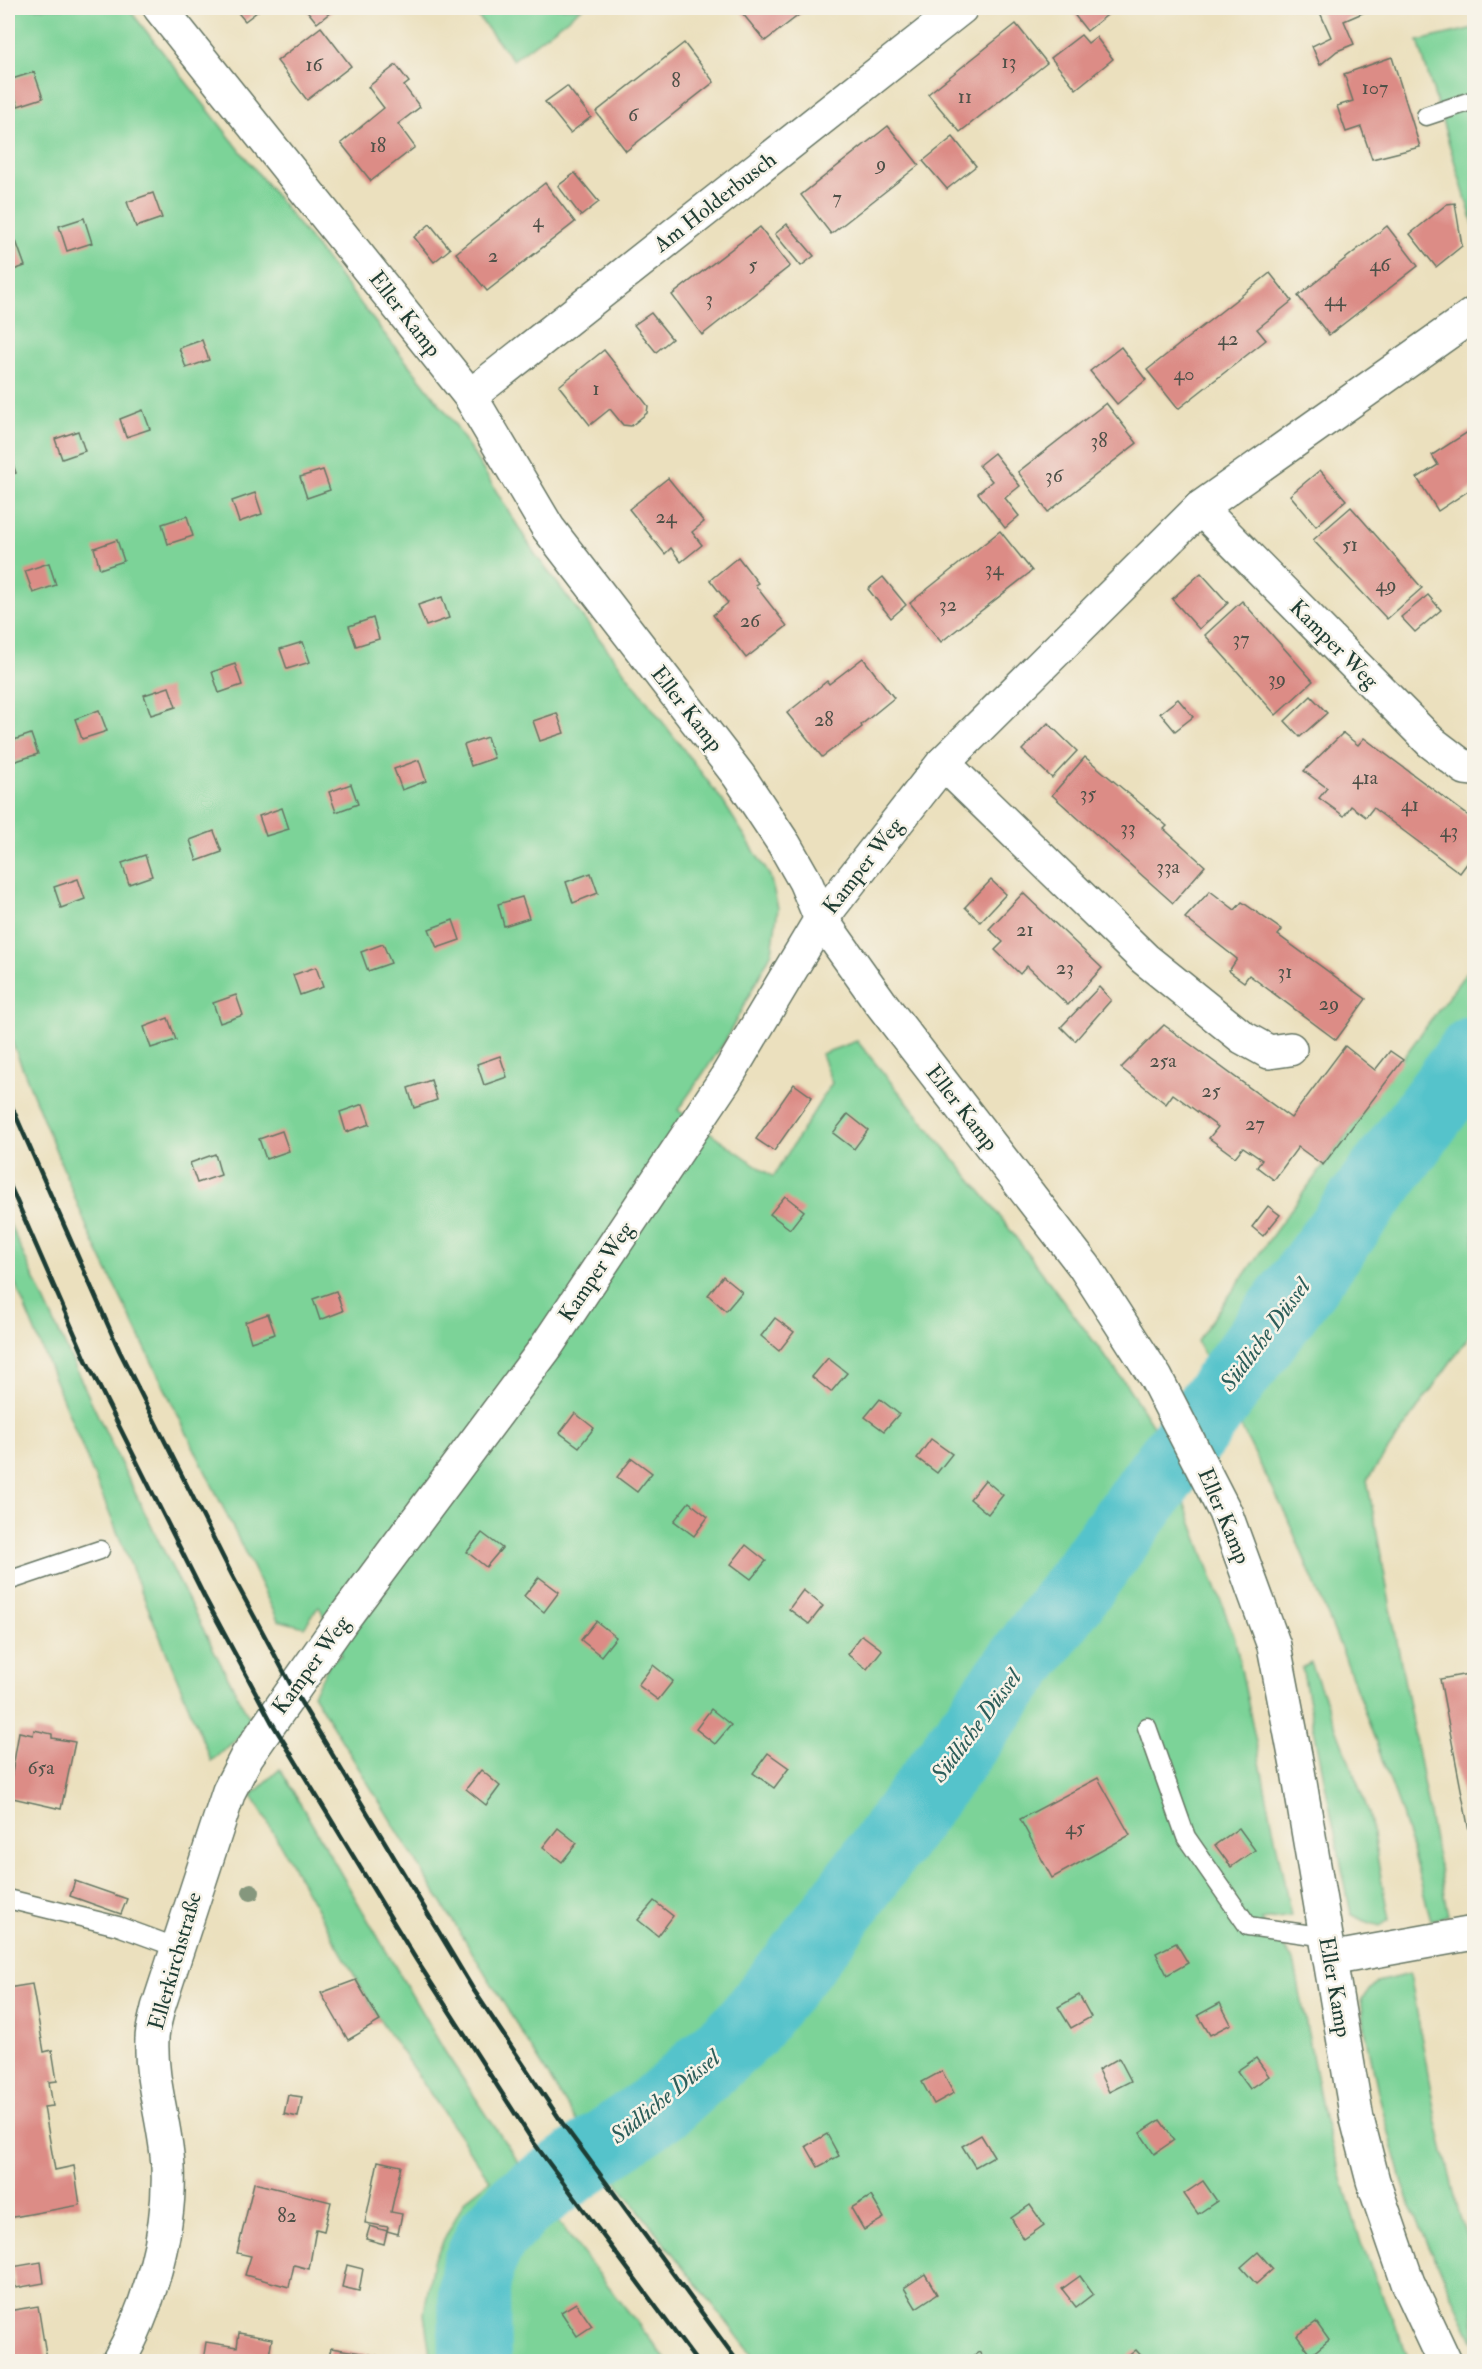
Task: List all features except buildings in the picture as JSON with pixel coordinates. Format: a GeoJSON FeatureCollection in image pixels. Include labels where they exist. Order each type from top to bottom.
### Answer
{"type":"FeatureCollection","features":[{"type":"Feature","properties":{"kind":"street","name":"Eller Kamp"},"geometry":{"type":"LineString","coordinates":[[160,8],[470,396],[548,528],[745,786],[789,853],[805,881],[821,919],[880,1002],[1084,1266],[1156,1378],[1225,1512],[1274,1646],[1298,1771],[1357,2119],[1373,2181],[1408,2283],[1445,2361]]}},
{"type":"Feature","properties":{"kind":"street","name":"Am Holderbusch"},"geometry":{"type":"LineString","coordinates":[[470,396],[961,8]]}},
{"type":"Feature","properties":{"kind":"street","name":"Kamper Weg"},"geometry":{"type":"LineString","coordinates":[[237,1774],[280,1706],[544,1350],[726,1078],[821,919],[943,763],[1200,508],[1474,314]]}},
{"type":"Feature","properties":{"kind":"street","name":"Kamper Weg"},"geometry":{"type":"LineString","coordinates":[[1200,508],[1431,742],[1465,768],[1474,769]]}},
{"type":"Feature","properties":{"kind":"street"},"geometry":{"type":"LineString","coordinates":[[943,763],[1161,973],[1242,1037],[1269,1052],[1290,1049]]}},
{"type":"Feature","properties":{"kind":"street","name":"Ellerkirchstraße"},"geometry":{"type":"LineString","coordinates":[[118,2361],[150,2292],[164,2231],[168,2168],[154,2072],[152,2038],[158,2007],[237,1774]]}},
{"type":"Feature","properties":{"kind":"street"},"geometry":{"type":"LineString","coordinates":[[1328,1948],[1474,1933]]}},
{"type":"Feature","properties":{"kind":"lane"},"geometry":{"type":"LineString","coordinates":[[1426,116],[1474,100]]}},
{"type":"Feature","properties":{"kind":"lane"},"geometry":{"type":"LineString","coordinates":[[8,1581],[100,1550]]}},
{"type":"Feature","properties":{"kind":"lane"},"geometry":{"type":"LineString","coordinates":[[1147,1727],[1186,1837],[1248,1926],[1328,1948]]}},
{"type":"Feature","properties":{"kind":"lane"},"geometry":{"type":"LineString","coordinates":[[8,1899],[118,1926],[178,1948]]}},
{"type":"Feature","properties":{"kind":"green space"},"geometry":{"type":"Polygon","coordinates":[[[8,8],[128,8],[453,421],[535,554],[722,800],[770,876],[778,908],[772,952],[724,1043],[678,1110],[773,1177],[832,1083],[821,1054],[857,1041],[986,1198],[1126,1384],[1159,1435],[1235,1639],[1291,1916],[1261,1920],[1294,1960],[1324,2118],[1361,2243],[1410,2361],[757,2361],[604,2166],[313,1694],[331,1661],[342,1655],[319,1606],[304,1627],[278,1620],[90,1235],[8,1032],[8,8]]]}},
{"type":"Feature","properties":{"kind":"green space"},"geometry":{"type":"Polygon","coordinates":[[[471,8],[582,8],[513,60],[471,8]]]}},
{"type":"Feature","properties":{"kind":"green space"},"geometry":{"type":"Polygon","coordinates":[[[1474,28],[1474,226],[1418,41],[1474,28]]]}},
{"type":"Feature","properties":{"kind":"green space"},"geometry":{"type":"Polygon","coordinates":[[[1474,962],[1474,1329],[1367,1480],[1448,1916],[1431,1920],[1402,1814],[1345,1658],[1287,1517],[1197,1341],[1289,1212],[1474,962]]]}},
{"type":"Feature","properties":{"kind":"green space"},"geometry":{"type":"Polygon","coordinates":[[[8,1220],[126,1474],[253,1725],[211,1761],[8,1266],[8,1220]]]}},
{"type":"Feature","properties":{"kind":"green space"},"geometry":{"type":"Polygon","coordinates":[[[1311,1663],[1369,1813],[1389,1920],[1380,1926],[1351,1914],[1302,1668],[1311,1663]]]}},
{"type":"Feature","properties":{"kind":"green space"},"geometry":{"type":"Polygon","coordinates":[[[280,1769],[445,2052],[556,2219],[667,2361],[431,2361],[424,2314],[433,2261],[465,2200],[490,2180],[381,2022],[252,1795],[280,1769]]]}},
{"type":"Feature","properties":{"kind":"green space"},"geometry":{"type":"Polygon","coordinates":[[[1410,1974],[1436,2119],[1460,2217],[1474,2260],[1474,2342],[1407,2198],[1379,2096],[1365,2028],[1361,1999],[1377,1982],[1410,1974]]]}},
{"type":"Feature","properties":{"kind":"waterway","name":"Südliche Düssel"},"geometry":{"type":"LineString","coordinates":[[475,2362],[474,2290],[477,2268],[492,2235],[520,2205],[665,2103],[745,2030],[820,1936],[1474,1052]]}},
{"type":"Feature","properties":{"kind":"railway"},"geometry":{"type":"LineString","coordinates":[[8,1098],[119,1350],[232,1575],[293,1689],[473,1989],[563,2124],[738,2362]]}},
{"type":"Feature","properties":{"kind":"railway"},"geometry":{"type":"LineString","coordinates":[[8,1181],[86,1360],[204,1596],[271,1721],[417,1961],[534,2143],[697,2362]]}}]}
